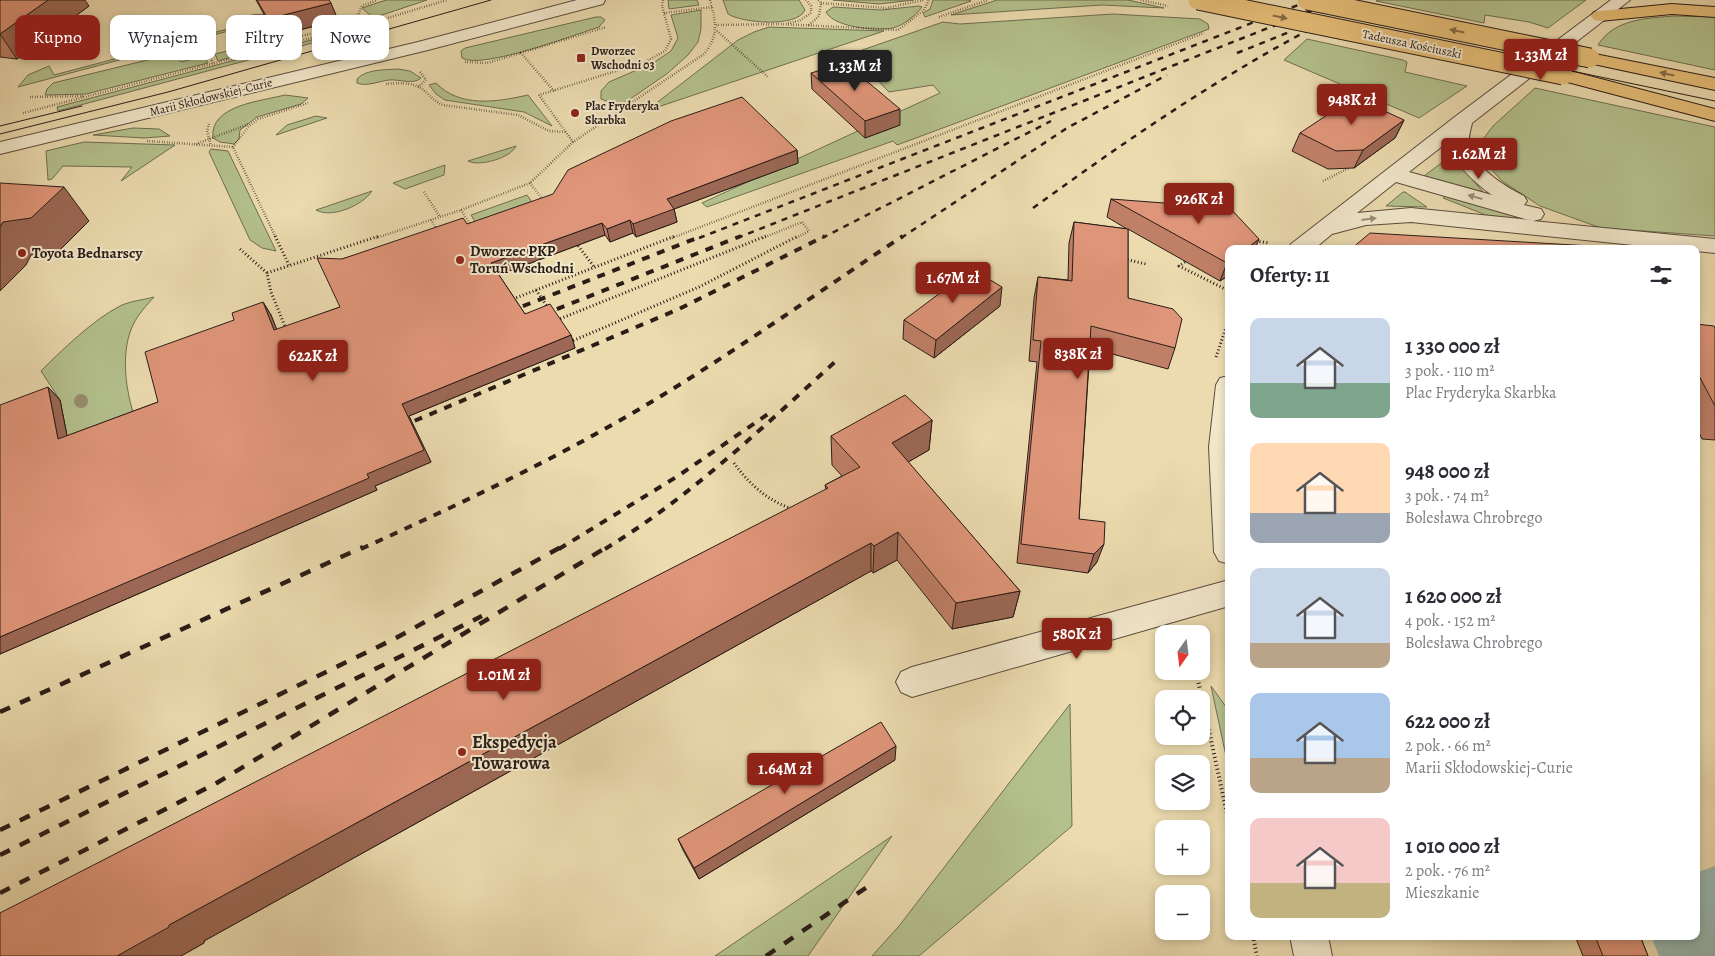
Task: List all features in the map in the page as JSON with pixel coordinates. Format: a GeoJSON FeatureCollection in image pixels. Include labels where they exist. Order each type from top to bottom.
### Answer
{"type":"FeatureCollection","features":[{"type":"Feature","properties":{"kind":"main road","name":"Tadeusza Kościuszki"},"geometry":{"type":"LineString","coordinates":[[1198,0],[1715,108]]}},
{"type":"Feature","properties":{"kind":"main road","name":"Tadeusza Kościuszki"},"geometry":{"type":"LineString","coordinates":[[1307,0],[1715,84]]}},
{"type":"Feature","properties":{"kind":"main road"},"geometry":{"type":"LineString","coordinates":[[1690,0],[1715,11]]}},
{"type":"Feature","properties":{"kind":"main road"},"geometry":{"type":"LineString","coordinates":[[1600,16],[1672,9],[1715,11]]}},
{"type":"Feature","properties":{"kind":"main road"},"geometry":{"type":"LineString","coordinates":[[1563,75],[1715,115]]}},
{"type":"Feature","properties":{"kind":"street","name":"Marii Skłodowskiej-Curie"},"geometry":{"type":"LineString","coordinates":[[0,148],[422,46],[595,0]]}},
{"type":"Feature","properties":{"kind":"street"},"geometry":{"type":"LineString","coordinates":[[1304,245],[1392,174],[1622,0]]}},
{"type":"Feature","properties":{"kind":"street"},"geometry":{"type":"LineString","coordinates":[[1463,120],[1459,143],[1474,170],[1508,197],[1556,220]]}},
{"type":"Feature","properties":{"kind":"street"},"geometry":{"type":"LineString","coordinates":[[1392,174],[1462,219]]}},
{"type":"Feature","properties":{"kind":"street"},"geometry":{"type":"LineString","coordinates":[[1392,174],[1607,234]]}},
{"type":"Feature","properties":{"kind":"street"},"geometry":{"type":"LineString","coordinates":[[1321,230],[1365,218],[1411,215],[1715,246]]}},
{"type":"Feature","properties":{"kind":"street"},"geometry":{"type":"LineString","coordinates":[[1225,430],[1225,479]]}},
{"type":"Feature","properties":{"kind":"street"},"geometry":{"type":"LineString","coordinates":[[912,682],[1225,594]]}},
{"type":"Feature","properties":{"kind":"street"},"geometry":{"type":"LineString","coordinates":[[1310,940],[1313,956]]}},
{"type":"Feature","properties":{"kind":"path"},"geometry":{"type":"LineString","coordinates":[[358,15],[362,6],[377,0]]}},
{"type":"Feature","properties":{"kind":"path"},"geometry":{"type":"LineString","coordinates":[[389,17],[447,0]]}},
{"type":"Feature","properties":{"kind":"path"},"geometry":{"type":"LineString","coordinates":[[573,142],[539,95],[657,56],[665,51],[671,39],[664,13],[663,0]]}},
{"type":"Feature","properties":{"kind":"path"},"geometry":{"type":"LineString","coordinates":[[267,273],[461,210],[530,183],[573,142],[685,68],[710,46],[717,31],[710,0]]}},
{"type":"Feature","properties":{"kind":"path"},"geometry":{"type":"LineString","coordinates":[[780,24],[806,18],[811,13],[811,6],[806,0]]}},
{"type":"Feature","properties":{"kind":"path"},"geometry":{"type":"LineString","coordinates":[[809,26],[818,20],[822,10],[821,3],[818,0]]}},
{"type":"Feature","properties":{"kind":"path"},"geometry":{"type":"LineString","coordinates":[[821,3],[872,8],[899,6],[924,0]]}},
{"type":"Feature","properties":{"kind":"path"},"geometry":{"type":"LineString","coordinates":[[716,26],[780,24],[898,30],[924,10],[929,0]]}},
{"type":"Feature","properties":{"kind":"path"},"geometry":{"type":"LineString","coordinates":[[938,16],[988,0]]}},
{"type":"Feature","properties":{"kind":"path"},"geometry":{"type":"LineString","coordinates":[[664,13],[712,7]]}},
{"type":"Feature","properties":{"kind":"path"},"geometry":{"type":"LineString","coordinates":[[717,31],[768,77]]}},
{"type":"Feature","properties":{"kind":"path"},"geometry":{"type":"LineString","coordinates":[[510,300],[1210,31]]}},
{"type":"Feature","properties":{"kind":"path"},"geometry":{"type":"LineString","coordinates":[[211,60],[213,64]]}},
{"type":"Feature","properties":{"kind":"path"},"geometry":{"type":"LineString","coordinates":[[31,110],[228,60]]}},
{"type":"Feature","properties":{"kind":"path"},"geometry":{"type":"LineString","coordinates":[[415,70],[426,78],[426,82],[418,87]]}},
{"type":"Feature","properties":{"kind":"path"},"geometry":{"type":"LineString","coordinates":[[383,84],[418,87],[434,102],[518,115],[549,131],[566,132]]}},
{"type":"Feature","properties":{"kind":"path"},"geometry":{"type":"LineString","coordinates":[[30,97],[91,96]]}},
{"type":"Feature","properties":{"kind":"path"},"geometry":{"type":"LineString","coordinates":[[195,144],[310,100]]}},
{"type":"Feature","properties":{"kind":"path"},"geometry":{"type":"LineString","coordinates":[[146,141],[233,147],[243,138],[246,128],[252,123]]}},
{"type":"Feature","properties":{"kind":"path"},"geometry":{"type":"LineString","coordinates":[[233,147],[289,265]]}},
{"type":"Feature","properties":{"kind":"path"},"geometry":{"type":"LineString","coordinates":[[1323,181],[1348,168]]}},
{"type":"Feature","properties":{"kind":"path"},"geometry":{"type":"LineString","coordinates":[[1336,170],[1340,172]]}},
{"type":"Feature","properties":{"kind":"path"},"geometry":{"type":"LineString","coordinates":[[530,183],[547,205]]}},
{"type":"Feature","properties":{"kind":"path"},"geometry":{"type":"LineString","coordinates":[[424,192],[440,217]]}},
{"type":"Feature","properties":{"kind":"path"},"geometry":{"type":"LineString","coordinates":[[461,210],[474,231]]}},
{"type":"Feature","properties":{"kind":"path"},"geometry":{"type":"LineString","coordinates":[[431,220],[441,236]]}},
{"type":"Feature","properties":{"kind":"path"},"geometry":{"type":"LineString","coordinates":[[554,317],[556,320],[560,319],[802,222],[809,231],[699,287],[568,342]]}},
{"type":"Feature","properties":{"kind":"path"},"geometry":{"type":"LineString","coordinates":[[573,239],[594,268]]}},
{"type":"Feature","properties":{"kind":"path"},"geometry":{"type":"LineString","coordinates":[[1250,240],[1275,244]]}},
{"type":"Feature","properties":{"kind":"path"},"geometry":{"type":"LineString","coordinates":[[240,249],[267,273],[271,292],[288,335]]}},
{"type":"Feature","properties":{"kind":"path"},"geometry":{"type":"LineString","coordinates":[[1122,258],[1146,264]]}},
{"type":"Feature","properties":{"kind":"path"},"geometry":{"type":"LineString","coordinates":[[1185,262],[1179,266],[1225,289]]}},
{"type":"Feature","properties":{"kind":"path"},"geometry":{"type":"LineString","coordinates":[[536,290],[551,312]]}},
{"type":"Feature","properties":{"kind":"path"},"geometry":{"type":"LineString","coordinates":[[734,463],[740,474],[785,508],[799,509]]}},
{"type":"Feature","properties":{"kind":"path"},"geometry":{"type":"LineString","coordinates":[[1198,680],[1225,805]]}},
{"type":"Feature","properties":{"kind":"path"},"geometry":{"type":"LineString","coordinates":[[1254,940],[1257,956]]}},
{"type":"Feature","properties":{"kind":"green space"},"geometry":{"type":"Polygon","coordinates":[[[386,0],[427,0],[382,15],[370,15],[362,8],[386,0]]]}},
{"type":"Feature","properties":{"kind":"green space"},"geometry":{"type":"Polygon","coordinates":[[[668,0],[697,0],[699,5],[669,9],[668,0]]]}},
{"type":"Feature","properties":{"kind":"green space"},"geometry":{"type":"Polygon","coordinates":[[[723,0],[799,0],[805,10],[800,16],[781,22],[745,20],[728,14],[723,0]]]}},
{"type":"Feature","properties":{"kind":"green space"},"geometry":{"type":"Polygon","coordinates":[[[833,0],[914,0],[879,4],[833,0]]]}},
{"type":"Feature","properties":{"kind":"green space"},"geometry":{"type":"Polygon","coordinates":[[[933,0],[971,1],[925,17],[923,13],[930,9],[933,0]]]}},
{"type":"Feature","properties":{"kind":"green space"},"geometry":{"type":"Polygon","coordinates":[[[997,0],[1128,0],[1164,8],[1102,5],[951,15],[997,0]]]}},
{"type":"Feature","properties":{"kind":"green space"},"geometry":{"type":"Polygon","coordinates":[[[1586,0],[1548,28],[1529,22],[1485,15],[1484,23],[1376,1],[1586,0]]]}},
{"type":"Feature","properties":{"kind":"green space"},"geometry":{"type":"Polygon","coordinates":[[[833,7],[881,10],[922,7],[905,22],[897,27],[886,29],[847,25],[838,22],[826,12],[833,7]]]}},
{"type":"Feature","properties":{"kind":"green space"},"geometry":{"type":"Polygon","coordinates":[[[701,10],[701,29],[698,42],[688,55],[668,73],[626,102],[614,104],[601,99],[601,91],[609,82],[653,63],[671,51],[678,38],[671,15],[701,10]]]}},
{"type":"Feature","properties":{"kind":"green space"},"geometry":{"type":"Polygon","coordinates":[[[1113,14],[1200,19],[1208,24],[1209,29],[897,145],[893,141],[707,207],[702,203],[940,93],[933,85],[889,92],[858,60],[848,55],[943,22],[960,24],[1113,14]]]}},
{"type":"Feature","properties":{"kind":"green space"},"geometry":{"type":"Polygon","coordinates":[[[1675,16],[1715,17],[1715,70],[1598,45],[1605,36],[1622,25],[1643,19],[1675,16]]]}},
{"type":"Feature","properties":{"kind":"green space"},"geometry":{"type":"Polygon","coordinates":[[[601,17],[605,20],[599,27],[528,50],[488,59],[472,60],[462,58],[461,51],[465,48],[601,17]]]}},
{"type":"Feature","properties":{"kind":"green space"},"geometry":{"type":"Polygon","coordinates":[[[769,27],[884,31],[658,107],[650,108],[738,40],[769,27]]]}},
{"type":"Feature","properties":{"kind":"green space"},"geometry":{"type":"Polygon","coordinates":[[[226,29],[226,32],[216,34],[216,32],[226,29]]]}},
{"type":"Feature","properties":{"kind":"green space"},"geometry":{"type":"Polygon","coordinates":[[[1307,39],[1403,60],[1407,62],[1405,72],[1467,86],[1419,118],[1284,60],[1307,39]]]}},
{"type":"Feature","properties":{"kind":"green space"},"geometry":{"type":"Polygon","coordinates":[[[312,40],[312,43],[302,46],[302,43],[312,40]]]}},
{"type":"Feature","properties":{"kind":"green space"},"geometry":{"type":"Polygon","coordinates":[[[226,51],[226,59],[218,61],[216,54],[226,51]]]}},
{"type":"Feature","properties":{"kind":"green space"},"geometry":{"type":"Polygon","coordinates":[[[111,60],[119,60],[18,87],[28,75],[49,66],[54,75],[111,60]]]}},
{"type":"Feature","properties":{"kind":"green space"},"geometry":{"type":"Polygon","coordinates":[[[147,60],[180,60],[181,62],[206,60],[208,63],[86,94],[45,95],[47,89],[53,83],[147,60]]]}},
{"type":"Feature","properties":{"kind":"green space"},"geometry":{"type":"Polygon","coordinates":[[[236,60],[249,60],[58,111],[57,107],[236,60]]]}},
{"type":"Feature","properties":{"kind":"green space"},"geometry":{"type":"Polygon","coordinates":[[[398,69],[410,71],[421,78],[414,81],[389,80],[369,84],[357,83],[357,79],[365,73],[398,69]]]}},
{"type":"Feature","properties":{"kind":"green space"},"geometry":{"type":"Polygon","coordinates":[[[436,83],[446,91],[467,100],[492,101],[528,95],[552,126],[524,112],[445,100],[436,94],[429,85],[436,83]]]}},
{"type":"Feature","properties":{"kind":"green space"},"geometry":{"type":"Polygon","coordinates":[[[1535,88],[1715,127],[1715,236],[1601,228],[1540,206],[1502,181],[1493,171],[1484,153],[1484,138],[1493,126],[1535,88]]]}},
{"type":"Feature","properties":{"kind":"green space"},"geometry":{"type":"Polygon","coordinates":[[[285,95],[308,98],[301,104],[257,117],[240,130],[239,139],[234,144],[220,142],[213,138],[214,127],[219,118],[228,111],[239,106],[285,95]]]}},
{"type":"Feature","properties":{"kind":"green space"},"geometry":{"type":"Polygon","coordinates":[[[316,116],[327,118],[276,135],[287,125],[316,116]]]}},
{"type":"Feature","properties":{"kind":"green space"},"geometry":{"type":"Polygon","coordinates":[[[133,128],[159,129],[170,136],[144,138],[93,135],[133,128]]]}},
{"type":"Feature","properties":{"kind":"green space"},"geometry":{"type":"Polygon","coordinates":[[[84,142],[175,145],[121,181],[132,167],[63,166],[52,179],[48,180],[46,151],[84,142]]]}},
{"type":"Feature","properties":{"kind":"green space"},"geometry":{"type":"Polygon","coordinates":[[[516,146],[502,158],[479,163],[468,161],[516,146]]]}},
{"type":"Feature","properties":{"kind":"green space"},"geometry":{"type":"Polygon","coordinates":[[[211,149],[228,151],[276,251],[262,248],[250,240],[209,152],[211,149]]]}},
{"type":"Feature","properties":{"kind":"green space"},"geometry":{"type":"Polygon","coordinates":[[[1452,155],[1483,192],[1424,176],[1452,155]]]}},
{"type":"Feature","properties":{"kind":"green space"},"geometry":{"type":"Polygon","coordinates":[[[445,165],[444,175],[405,189],[393,183],[445,165]]]}},
{"type":"Feature","properties":{"kind":"green space"},"geometry":{"type":"Polygon","coordinates":[[[372,191],[362,201],[347,209],[330,213],[316,210],[372,191]]]}},
{"type":"Feature","properties":{"kind":"green space"},"geometry":{"type":"Polygon","coordinates":[[[1405,192],[1427,207],[1386,206],[1405,192]]]}},
{"type":"Feature","properties":{"kind":"green space"},"geometry":{"type":"Polygon","coordinates":[[[527,195],[534,205],[477,225],[471,215],[527,195]]]}},
{"type":"Feature","properties":{"kind":"green space"},"geometry":{"type":"Polygon","coordinates":[[[1446,196],[1537,220],[1537,222],[1486,215],[1443,198],[1446,196]]]}},
{"type":"Feature","properties":{"kind":"green space"},"geometry":{"type":"Polygon","coordinates":[[[154,297],[135,321],[127,345],[126,380],[133,412],[67,436],[60,400],[41,371],[99,319],[120,306],[154,297]]]}},
{"type":"Feature","properties":{"kind":"green space"},"geometry":{"type":"Polygon","coordinates":[[[1211,686],[1225,705],[1225,751],[1211,686]]]}},
{"type":"Feature","properties":{"kind":"green space"},"geometry":{"type":"Polygon","coordinates":[[[1070,704],[1072,826],[919,956],[872,956],[899,926],[1070,704]]]}},
{"type":"Feature","properties":{"kind":"green space"},"geometry":{"type":"Polygon","coordinates":[[[892,836],[808,956],[715,956],[892,836]]]}},
{"type":"Feature","properties":{"kind":"building"},"geometry":{"type":"Polygon","coordinates":[[[0,0],[48,0],[27,15],[15,15],[15,23],[0,34],[0,0]]]}},
{"type":"Feature","properties":{"kind":"building"},"geometry":{"type":"Polygon","coordinates":[[[257,0],[329,0],[331,3],[284,15],[266,15],[257,0]]]}},
{"type":"Feature","properties":{"kind":"building"},"geometry":{"type":"Polygon","coordinates":[[[845,63],[900,109],[865,121],[811,73],[845,63]]]}},
{"type":"Feature","properties":{"kind":"building"},"geometry":{"type":"Polygon","coordinates":[[[742,97],[797,150],[667,199],[674,209],[633,224],[630,220],[607,229],[602,223],[491,263],[525,314],[550,304],[571,335],[402,404],[424,450],[367,474],[369,478],[0,637],[0,405],[48,387],[58,439],[158,402],[145,352],[234,320],[232,313],[263,302],[274,330],[340,307],[317,258],[342,259],[463,218],[467,224],[553,194],[568,170],[671,121],[742,97]]]}},
{"type":"Feature","properties":{"kind":"building"},"geometry":{"type":"Polygon","coordinates":[[[1354,97],[1404,120],[1363,150],[1336,151],[1300,133],[1354,97]]]}},
{"type":"Feature","properties":{"kind":"building"},"geometry":{"type":"Polygon","coordinates":[[[0,183],[64,187],[31,218],[3,222],[0,227],[0,183]]]}},
{"type":"Feature","properties":{"kind":"building"},"geometry":{"type":"Polygon","coordinates":[[[1111,199],[1230,208],[1259,239],[1251,245],[1225,245],[1225,262],[1111,199]]]}},
{"type":"Feature","properties":{"kind":"building"},"geometry":{"type":"Polygon","coordinates":[[[1074,222],[1128,229],[1128,298],[1173,309],[1182,319],[1175,348],[1091,326],[1079,519],[1105,522],[1104,544],[1094,554],[1021,544],[1041,341],[1033,340],[1038,277],[1072,281],[1074,222]]]}},
{"type":"Feature","properties":{"kind":"building"},"geometry":{"type":"Polygon","coordinates":[[[1370,233],[1574,245],[1356,245],[1370,233]]]}},
{"type":"Feature","properties":{"kind":"building"},"geometry":{"type":"Polygon","coordinates":[[[972,269],[1002,287],[936,340],[904,320],[972,269]]]}},
{"type":"Feature","properties":{"kind":"building"},"geometry":{"type":"Polygon","coordinates":[[[1700,324],[1714,326],[1715,328],[1715,406],[1700,378],[1700,324]]]}},
{"type":"Feature","properties":{"kind":"building"},"geometry":{"type":"Polygon","coordinates":[[[905,395],[932,420],[892,443],[1020,591],[956,603],[898,532],[874,546],[871,543],[169,925],[169,927],[117,956],[0,956],[0,913],[828,488],[825,485],[860,467],[831,436],[905,395]]]}},
{"type":"Feature","properties":{"kind":"building"},"geometry":{"type":"Polygon","coordinates":[[[881,722],[896,746],[694,868],[678,839],[881,722]]]}},
{"type":"Feature","properties":{"kind":"building"},"geometry":{"type":"Polygon","coordinates":[[[1597,940],[1642,940],[1648,956],[1603,956],[1597,940]]]}},
{"type":"Feature","properties":{"kind":"waterway"},"geometry":{"type":"LineString","coordinates":[[1700,926],[1715,913]]}},
{"type":"Feature","properties":{"kind":"tram line"},"geometry":{"type":"LineString","coordinates":[[0,134],[168,92],[491,0]]}},
{"type":"Feature","properties":{"kind":"tram line"},"geometry":{"type":"LineString","coordinates":[[1233,0],[1715,101]]}},
{"type":"Feature","properties":{"kind":"tram line"},"geometry":{"type":"LineString","coordinates":[[0,126],[82,106]]}},
{"type":"Feature","properties":{"kind":"railway"},"geometry":{"type":"LineString","coordinates":[[699,238],[1311,0]]}},
{"type":"Feature","properties":{"kind":"railway"},"geometry":{"type":"LineString","coordinates":[[737,238],[1339,0]]}},
{"type":"Feature","properties":{"kind":"railway"},"geometry":{"type":"LineString","coordinates":[[1033,208],[1192,98],[1274,49],[1360,4]]}},
{"type":"Feature","properties":{"kind":"railway"},"geometry":{"type":"LineString","coordinates":[[1237,53],[1292,31]]}},
{"type":"Feature","properties":{"kind":"railway"},"geometry":{"type":"LineString","coordinates":[[901,238],[1067,128],[1167,75]]}},
{"type":"Feature","properties":{"kind":"railway"},"geometry":{"type":"LineString","coordinates":[[822,238],[1051,121]]}},
{"type":"Feature","properties":{"kind":"railway"},"geometry":{"type":"LineString","coordinates":[[508,312],[702,236]]}},
{"type":"Feature","properties":{"kind":"railway"},"geometry":{"type":"LineString","coordinates":[[542,315],[741,236]]}},
{"type":"Feature","properties":{"kind":"railway"},"geometry":{"type":"LineString","coordinates":[[400,427],[679,309],[825,236]]}},
{"type":"Feature","properties":{"kind":"railway"},"geometry":{"type":"LineString","coordinates":[[361,549],[513,477],[640,409],[716,361],[903,236]]}},
{"type":"Feature","properties":{"kind":"railway"},"geometry":{"type":"LineString","coordinates":[[605,549],[696,485],[836,361]]}},
{"type":"Feature","properties":{"kind":"railway"},"geometry":{"type":"LineString","coordinates":[[559,549],[678,476],[768,414]]}},
{"type":"Feature","properties":{"kind":"railway"},"geometry":{"type":"LineString","coordinates":[[0,712],[363,547]]}},
{"type":"Feature","properties":{"kind":"railway"},"geometry":{"type":"LineString","coordinates":[[0,830],[394,639],[561,547]]}},
{"type":"Feature","properties":{"kind":"railway"},"geometry":{"type":"LineString","coordinates":[[0,893],[215,784],[607,547]]}},
{"type":"Feature","properties":{"kind":"railway"},"geometry":{"type":"LineString","coordinates":[[0,855],[482,616]]}},
{"type":"Feature","properties":{"kind":"railway"},"geometry":{"type":"LineString","coordinates":[[766,956],[870,885]]}},
{"type":"Feature","properties":{"kind":"place","name":"Dworzec Wschodni 03"},"geometry":{"type":"Point","coordinates":[581,58]}},
{"type":"Feature","properties":{"kind":"place","name":"Plac Fryderyka Skarbka"},"geometry":{"type":"Point","coordinates":[575,113]}},
{"type":"Feature","properties":{"kind":"place","name":"Toyota Bednarscy"},"geometry":{"type":"Point","coordinates":[22,253]}},
{"type":"Feature","properties":{"kind":"place","name":"Dworzec PKP Toruń Wschodni"},"geometry":{"type":"Point","coordinates":[460,260]}},
{"type":"Feature","properties":{"kind":"place","name":"Ekspedycja Towarowa"},"geometry":{"type":"Point","coordinates":[462,752]}}]}
